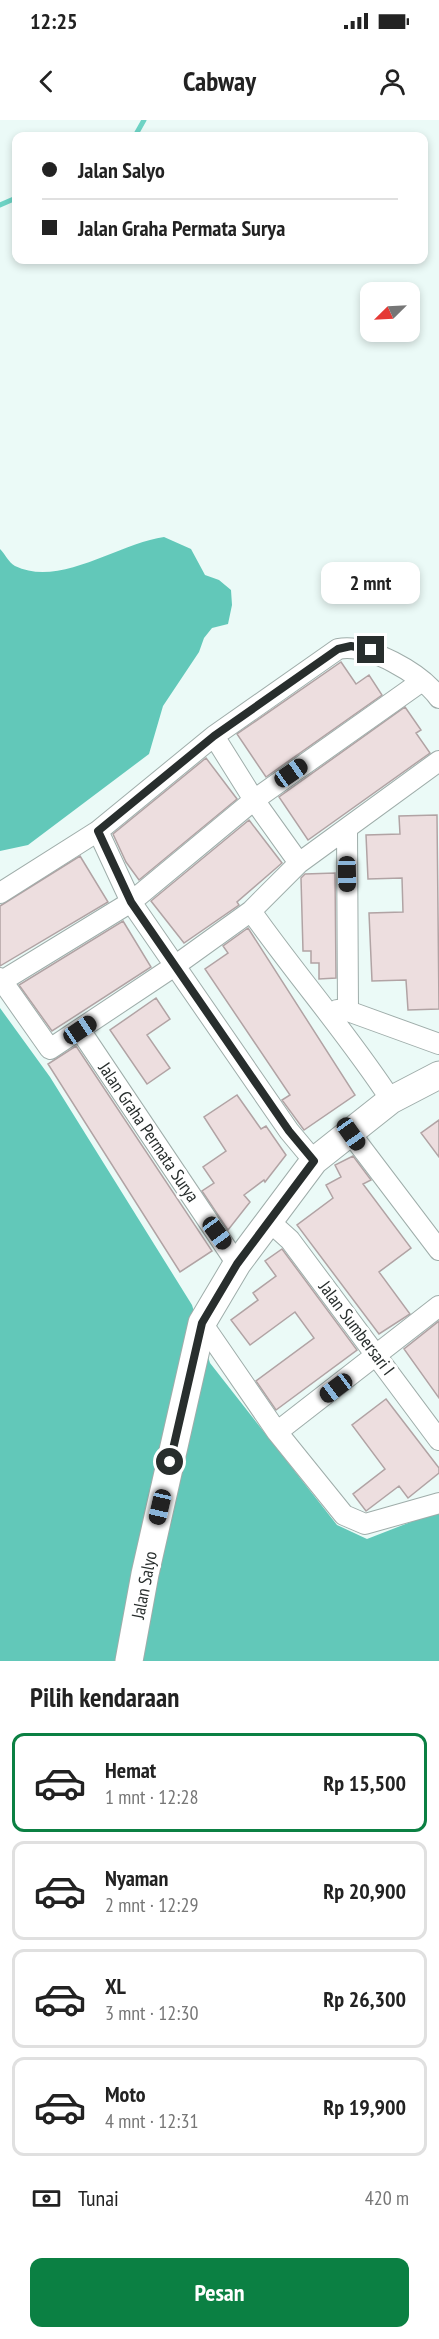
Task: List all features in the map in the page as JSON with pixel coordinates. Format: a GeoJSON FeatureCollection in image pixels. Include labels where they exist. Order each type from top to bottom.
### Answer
{"type":"FeatureCollection","features":[{"type":"Feature","properties":{"kind":"street"},"geometry":{"type":"LineString","coordinates":[[0,893],[98,831],[214,736],[338,649],[351,646],[371,650],[422,681],[439,698]]}},
{"type":"Feature","properties":{"kind":"street"},"geometry":{"type":"LineString","coordinates":[[422,681],[254,800],[131,902],[1,980],[50,1049],[176,965],[251,910],[298,863],[439,762]]}},
{"type":"Feature","properties":{"kind":"street"},"geometry":{"type":"LineString","coordinates":[[214,736],[254,800],[298,863]]}},
{"type":"Feature","properties":{"kind":"street"},"geometry":{"type":"LineString","coordinates":[[347,829],[348,1011]]}},
{"type":"Feature","properties":{"kind":"street"},"geometry":{"type":"LineString","coordinates":[[98,831],[131,902],[307,1154]]}},
{"type":"Feature","properties":{"kind":"street"},"geometry":{"type":"LineString","coordinates":[[251,910],[294,972],[326,1008],[391,1100]]}},
{"type":"Feature","properties":{"kind":"street"},"geometry":{"type":"LineString","coordinates":[[326,1008],[348,1011],[439,1044]]}},
{"type":"Feature","properties":{"kind":"street","name":"Jalan Graha Permata Surya"},"geometry":{"type":"LineString","coordinates":[[80,1030],[237,1264]]}},
{"type":"Feature","properties":{"kind":"street","name":"Jalan Salyo"},"geometry":{"type":"LineString","coordinates":[[129,1661],[145,1574],[202,1323],[237,1264],[268,1221],[307,1154],[351,1134],[391,1100],[439,1075]]}},
{"type":"Feature","properties":{"kind":"street"},"geometry":{"type":"LineString","coordinates":[[351,1134],[439,1250]]}},
{"type":"Feature","properties":{"kind":"street","name":"Jalan Sumbersari I"},"geometry":{"type":"LineString","coordinates":[[268,1221],[290,1240],[378,1355],[439,1440]]}},
{"type":"Feature","properties":{"kind":"street"},"geometry":{"type":"LineString","coordinates":[[277,1432],[439,1306]]}},
{"type":"Feature","properties":{"kind":"street"},"geometry":{"type":"LineString","coordinates":[[202,1323],[277,1432],[337,1508],[353,1521],[365,1524],[439,1503]]}},
{"type":"Feature","properties":{"kind":"green space"},"geometry":{"type":"Polygon","coordinates":[[[164,537],[191,549],[205,575],[219,580],[231,590],[232,605],[228,624],[212,628],[204,638],[199,652],[163,706],[149,754],[28,845],[0,851],[0,549],[15,566],[32,571],[51,572],[90,562],[128,547],[164,537]]]}},
{"type":"Feature","properties":{"kind":"green space"},"geometry":{"type":"Polygon","coordinates":[[[0,1008],[50,1077],[192,1305],[210,1363],[337,1525],[367,1539],[439,1511],[439,1661],[0,1661],[0,1008]]]}},
{"type":"Feature","properties":{"kind":"building"},"geometry":{"type":"Polygon","coordinates":[[[341,662],[356,684],[369,675],[382,695],[266,777],[237,734],[341,662]]]}},
{"type":"Feature","properties":{"kind":"building"},"geometry":{"type":"Polygon","coordinates":[[[405,707],[421,730],[416,733],[430,753],[308,840],[279,797],[405,707]]]}},
{"type":"Feature","properties":{"kind":"building"},"geometry":{"type":"Polygon","coordinates":[[[206,758],[237,799],[139,880],[126,862],[113,834],[206,758]]]}},
{"type":"Feature","properties":{"kind":"building"},"geometry":{"type":"Polygon","coordinates":[[[437,815],[439,1009],[408,1010],[406,980],[372,981],[369,913],[403,912],[402,878],[368,879],[366,835],[400,834],[399,816],[437,815]]]}},
{"type":"Feature","properties":{"kind":"building"},"geometry":{"type":"Polygon","coordinates":[[[249,820],[282,863],[237,902],[239,905],[184,943],[151,901],[249,820]]]}},
{"type":"Feature","properties":{"kind":"building"},"geometry":{"type":"Polygon","coordinates":[[[80,856],[108,902],[0,966],[0,906],[80,856]]]}},
{"type":"Feature","properties":{"kind":"building"},"geometry":{"type":"Polygon","coordinates":[[[335,873],[336,978],[319,979],[319,963],[311,963],[311,951],[303,951],[301,878],[305,874],[335,873]]]}},
{"type":"Feature","properties":{"kind":"building"},"geometry":{"type":"Polygon","coordinates":[[[123,921],[151,967],[52,1031],[19,985],[123,921]]]}},
{"type":"Feature","properties":{"kind":"building"},"geometry":{"type":"Polygon","coordinates":[[[248,928],[355,1095],[304,1130],[282,1100],[290,1095],[205,969],[228,953],[223,946],[248,928]]]}},
{"type":"Feature","properties":{"kind":"building"},"geometry":{"type":"Polygon","coordinates":[[[156,998],[170,1019],[147,1035],[170,1068],[147,1084],[110,1030],[156,998]]]}},
{"type":"Feature","properties":{"kind":"building"},"geometry":{"type":"Polygon","coordinates":[[[76,1046],[212,1251],[180,1272],[48,1064],[76,1046]]]}},
{"type":"Feature","properties":{"kind":"building"},"geometry":{"type":"Polygon","coordinates":[[[237,1095],[261,1129],[266,1126],[286,1155],[265,1182],[264,1180],[244,1195],[250,1202],[228,1230],[202,1191],[214,1183],[203,1167],[226,1151],[204,1117],[237,1095]]]}},
{"type":"Feature","properties":{"kind":"building"},"geometry":{"type":"Polygon","coordinates":[[[439,1120],[439,1157],[421,1133],[439,1120]]]}},
{"type":"Feature","properties":{"kind":"building"},"geometry":{"type":"Polygon","coordinates":[[[353,1156],[371,1180],[363,1184],[411,1248],[379,1272],[410,1314],[379,1334],[297,1225],[333,1198],[326,1185],[341,1177],[335,1165],[353,1156]]]}},
{"type":"Feature","properties":{"kind":"building"},"geometry":{"type":"Polygon","coordinates":[[[282,1249],[357,1350],[276,1410],[256,1381],[314,1338],[295,1312],[250,1345],[231,1320],[258,1300],[253,1293],[276,1276],[265,1261],[282,1249]]]}},
{"type":"Feature","properties":{"kind":"building"},"geometry":{"type":"Polygon","coordinates":[[[439,1321],[439,1398],[404,1349],[439,1321]]]}},
{"type":"Feature","properties":{"kind":"building"},"geometry":{"type":"Polygon","coordinates":[[[386,1399],[439,1468],[439,1473],[408,1498],[399,1486],[366,1511],[353,1494],[385,1469],[352,1425],[386,1399]]]}},
{"type":"Feature","properties":{"kind":"waterway"},"geometry":{"type":"LineString","coordinates":[[137,132],[144,120]]}},
{"type":"Feature","properties":{"kind":"waterway"},"geometry":{"type":"LineString","coordinates":[[0,205],[12,200]]}},
{"type":"Feature","properties":{"kind":"route"},"geometry":{"type":"LineString","coordinates":[[170,1462],[202,1323],[219,1290],[314,1161],[300,1147],[131,902],[98,831],[214,736],[338,649],[351,646],[371,650]]}}]}
